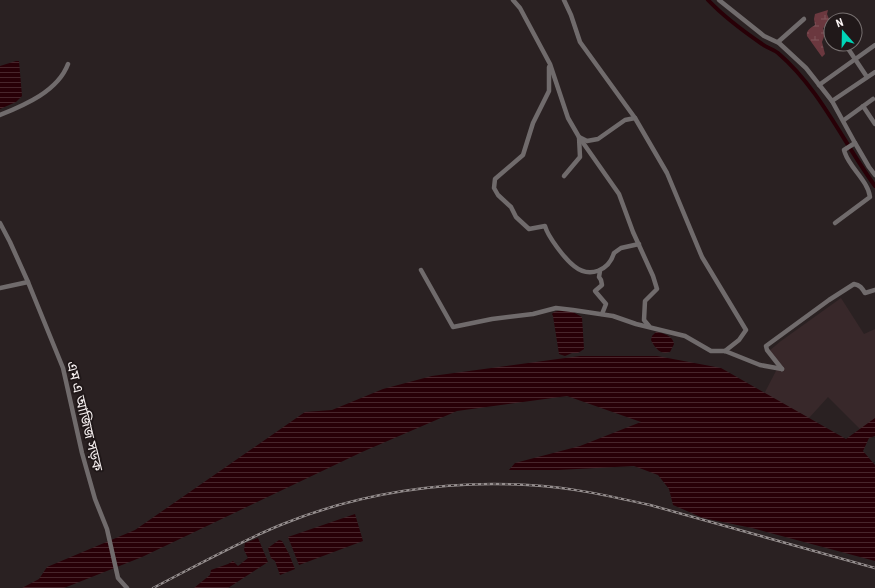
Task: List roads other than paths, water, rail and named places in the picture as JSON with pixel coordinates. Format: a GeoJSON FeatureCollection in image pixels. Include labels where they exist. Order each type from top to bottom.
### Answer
{"type":"FeatureCollection","features":[{"type":"Feature","properties":{"kind":"street"},"geometry":{"type":"LineString","coordinates":[[513,0],[520,8],[550,64],[568,118],[578,137],[619,194],[657,289],[645,301],[644,320],[649,326]]}},
{"type":"Feature","properties":{"kind":"street"},"geometry":{"type":"LineString","coordinates":[[564,0],[571,15],[580,42],[635,118],[667,173],[702,257],[746,330],[739,340],[725,351]]}},
{"type":"Feature","properties":{"kind":"street"},"geometry":{"type":"LineString","coordinates":[[720,0],[764,36],[778,42],[806,68],[844,120],[854,143],[875,175]]}},
{"type":"Feature","properties":{"kind":"street"},"geometry":{"type":"LineString","coordinates":[[778,42],[804,19]]}},
{"type":"Feature","properties":{"kind":"street"},"geometry":{"type":"LineString","coordinates":[[819,84],[875,45]]}},
{"type":"Feature","properties":{"kind":"street"},"geometry":{"type":"LineString","coordinates":[[851,52],[867,77]]}},
{"type":"Feature","properties":{"kind":"street"},"geometry":{"type":"LineString","coordinates":[[0,115],[51,88],[65,72],[68,64]]}},
{"type":"Feature","properties":{"kind":"street"},"geometry":{"type":"LineString","coordinates":[[550,64],[549,91],[533,123],[523,155],[495,179],[494,188],[498,195],[510,207],[516,217],[529,229],[545,226],[550,238],[575,267],[586,272],[600,271]]}},
{"type":"Feature","properties":{"kind":"street"},"geometry":{"type":"LineString","coordinates":[[832,102],[875,72]]}},
{"type":"Feature","properties":{"kind":"street"},"geometry":{"type":"LineString","coordinates":[[844,120],[873,99]]}},
{"type":"Feature","properties":{"kind":"street"},"geometry":{"type":"LineString","coordinates":[[863,106],[875,124]]}},
{"type":"Feature","properties":{"kind":"street"},"geometry":{"type":"LineString","coordinates":[[578,137],[587,141],[598,139],[625,120],[635,118]]}},
{"type":"Feature","properties":{"kind":"street"},"geometry":{"type":"LineString","coordinates":[[564,176],[580,157],[578,137]]}},
{"type":"Feature","properties":{"kind":"street"},"geometry":{"type":"LineString","coordinates":[[854,143],[844,150],[846,156],[875,200]]}},
{"type":"Feature","properties":{"kind":"street"},"geometry":{"type":"LineString","coordinates":[[835,223],[870,197],[870,194]]}},
{"type":"Feature","properties":{"kind":"street","name":"এম এ আজিজ সড়ক"},"geometry":{"type":"LineString","coordinates":[[0,223],[28,282],[63,368],[82,453],[95,499],[107,529],[118,578],[127,588]]}},
{"type":"Feature","properties":{"kind":"street"},"geometry":{"type":"LineString","coordinates":[[602,314],[606,304],[595,291],[602,286],[599,277],[600,271],[612,260],[614,253],[621,248],[638,244]]}},
{"type":"Feature","properties":{"kind":"street"},"geometry":{"type":"LineString","coordinates":[[421,270],[453,327],[492,319],[533,314],[556,308],[602,314],[649,326],[685,336],[711,351],[725,351],[760,365],[782,369],[767,350],[766,346],[829,300],[854,284],[858,284],[862,287],[865,293],[875,290]]}},
{"type":"Feature","properties":{"kind":"street"},"geometry":{"type":"LineString","coordinates":[[0,288],[28,282]]}},
{"type":"Feature","properties":{"kind":"waterway"},"geometry":{"type":"LineString","coordinates":[[708,0],[734,24],[764,45],[774,50],[793,67],[819,99],[875,186]]}},
{"type":"Feature","properties":{"kind":"railway"},"geometry":{"type":"LineString","coordinates":[[153,588],[250,538],[312,513],[342,504],[403,491],[434,487],[497,484],[544,486],[605,495],[650,505],[875,568]]}}]}
